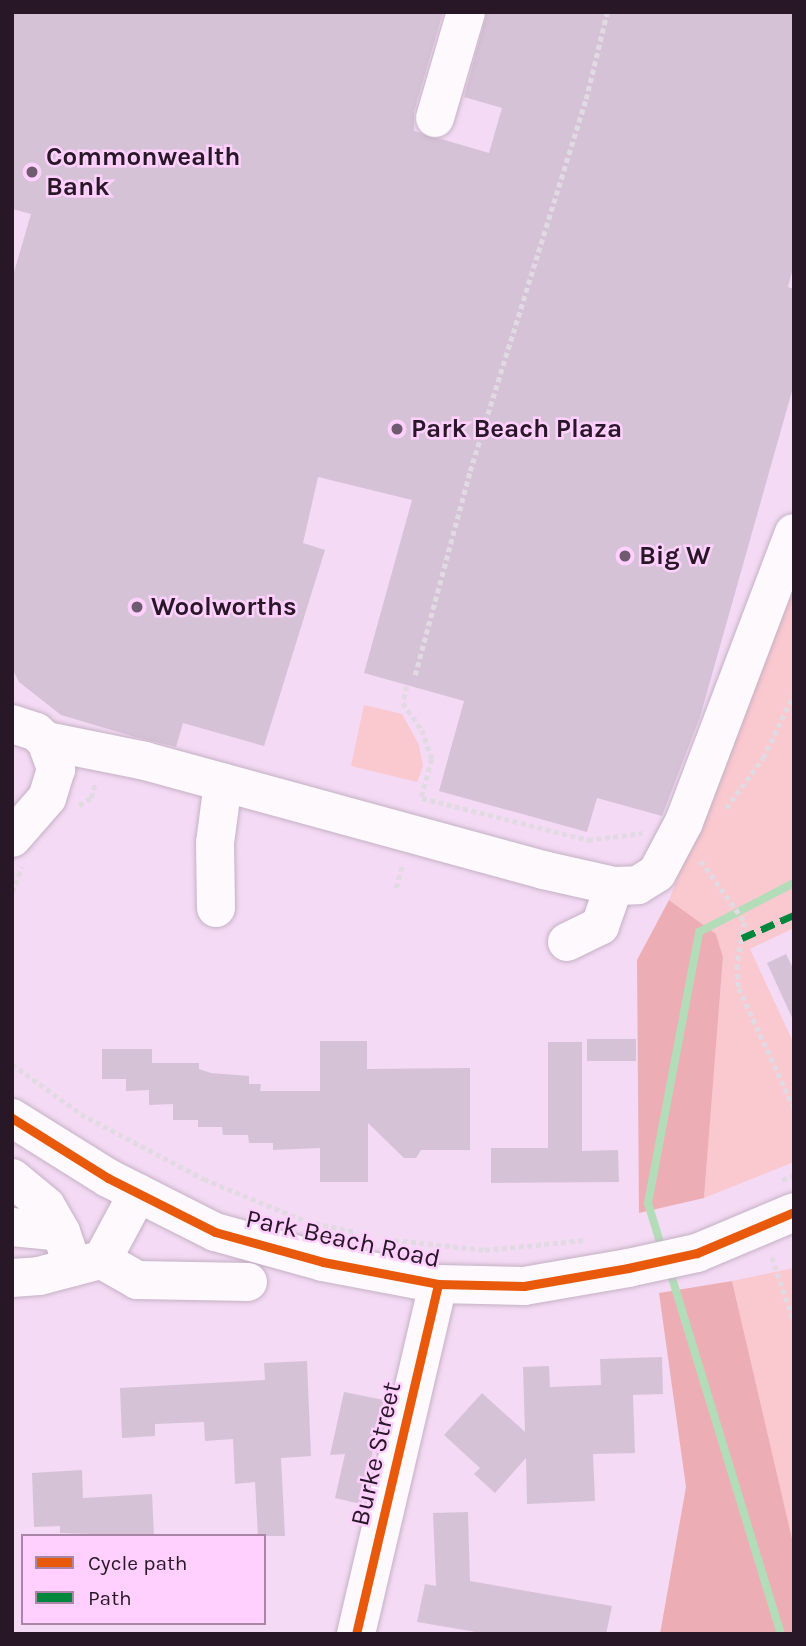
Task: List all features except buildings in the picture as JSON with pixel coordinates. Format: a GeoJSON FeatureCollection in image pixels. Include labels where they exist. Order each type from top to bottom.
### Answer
{"type":"FeatureCollection","features":[{"type":"Feature","properties":{"kind":"street"},"geometry":{"type":"LineString","coordinates":[[435,118],[466,12]]}},
{"type":"Feature","properties":{"kind":"street"},"geometry":{"type":"LineString","coordinates":[[23,724],[145,761],[410,834],[614,886],[638,885],[657,873],[671,852],[794,533]]}},
{"type":"Feature","properties":{"kind":"street"},"geometry":{"type":"LineString","coordinates":[[12,838],[56,769],[23,724]]}},
{"type":"Feature","properties":{"kind":"street"},"geometry":{"type":"LineString","coordinates":[[34,803],[91,769],[145,761]]}},
{"type":"Feature","properties":{"kind":"street"},"geometry":{"type":"LineString","coordinates":[[216,908],[215,843],[223,783]]}},
{"type":"Feature","properties":{"kind":"street"},"geometry":{"type":"LineString","coordinates":[[567,942],[600,926],[614,886]]}},
{"type":"Feature","properties":{"kind":"street","name":"Park Beach Road"},"geometry":{"type":"LineString","coordinates":[[17,1117],[138,1193],[215,1232],[323,1262],[438,1283],[524,1286],[628,1268],[696,1253],[794,1212]]}},
{"type":"Feature","properties":{"kind":"street"},"geometry":{"type":"LineString","coordinates":[[12,1178],[46,1206],[79,1253]]}},
{"type":"Feature","properties":{"kind":"street"},"geometry":{"type":"LineString","coordinates":[[12,1278],[79,1253],[138,1193]]}},
{"type":"Feature","properties":{"kind":"street"},"geometry":{"type":"LineString","coordinates":[[12,1227],[79,1253],[137,1280],[248,1282]]}},
{"type":"Feature","properties":{"kind":"street","name":"Burke Street"},"geometry":{"type":"LineString","coordinates":[[356,1634],[438,1283]]}},
{"type":"Feature","properties":{"kind":"path"},"geometry":{"type":"LineString","coordinates":[[415,675],[470,471],[586,99],[607,12]]}},
{"type":"Feature","properties":{"kind":"path"},"geometry":{"type":"LineString","coordinates":[[396,888],[432,759],[422,730],[403,703],[407,685]]}},
{"type":"Feature","properties":{"kind":"path"},"geometry":{"type":"LineString","coordinates":[[718,819],[762,758],[794,694]]}},
{"type":"Feature","properties":{"kind":"path"},"geometry":{"type":"LineString","coordinates":[[422,798],[588,840],[652,832]]}},
{"type":"Feature","properties":{"kind":"path"},"geometry":{"type":"LineString","coordinates":[[695,852],[746,927],[737,965],[739,988],[794,1108]]}},
{"type":"Feature","properties":{"kind":"path"},"geometry":{"type":"LineString","coordinates":[[12,1064],[81,1114],[204,1179],[304,1221],[358,1233]]}},
{"type":"Feature","properties":{"kind":"path"},"geometry":{"type":"LineString","coordinates":[[385,1239],[485,1250],[597,1238]]}},
{"type":"Feature","properties":{"kind":"path"},"geometry":{"type":"LineString","coordinates":[[768,1248],[794,1322]]}},
{"type":"Feature","properties":{"kind":"shaded area"},"geometry":{"type":"Polygon","coordinates":[[[794,571],[794,928],[750,949],[794,1044],[794,1162],[704,1198],[723,957],[716,934],[669,900],[794,571]]]}},
{"type":"Feature","properties":{"kind":"shaded area"},"geometry":{"type":"Polygon","coordinates":[[[364,705],[402,714],[419,745],[423,766],[417,782],[351,766],[364,705]]]}},
{"type":"Feature","properties":{"kind":"shaded area"},"geometry":{"type":"Polygon","coordinates":[[[669,900],[716,934],[723,957],[704,1198],[639,1213],[637,960],[669,900]]]}},
{"type":"Feature","properties":{"kind":"shaded area"},"geometry":{"type":"Polygon","coordinates":[[[794,1268],[794,1547],[732,1281],[794,1268]]]}},
{"type":"Feature","properties":{"kind":"shaded area"},"geometry":{"type":"Polygon","coordinates":[[[732,1281],[794,1547],[794,1634],[660,1634],[686,1487],[659,1293],[732,1281]]]}},
{"type":"Feature","properties":{"kind":"waterway"},"geometry":{"type":"LineString","coordinates":[[662,1249],[648,1203],[699,932],[794,883]]}},
{"type":"Feature","properties":{"kind":"waterway"},"geometry":{"type":"LineString","coordinates":[[669,1268],[781,1634]]}},
{"type":"Feature","properties":{"kind":"marked path"},"geometry":{"type":"LineString","coordinates":[[742,938],[794,915]]}},
{"type":"Feature","properties":{"kind":"cycle path"},"geometry":{"type":"LineString","coordinates":[[12,1118],[108,1178],[215,1232],[323,1262],[438,1284],[524,1286],[628,1268],[697,1253],[794,1212]]}},
{"type":"Feature","properties":{"kind":"cycle path"},"geometry":{"type":"LineString","coordinates":[[356,1634],[438,1284]]}},
{"type":"Feature","properties":{"kind":"place","name":"Commonwealth Bank"},"geometry":{"type":"Point","coordinates":[32,172]}},
{"type":"Feature","properties":{"kind":"place","name":"Park Beach Plaza"},"geometry":{"type":"Point","coordinates":[397,429]}},
{"type":"Feature","properties":{"kind":"place","name":"Big W"},"geometry":{"type":"Point","coordinates":[625,556]}},
{"type":"Feature","properties":{"kind":"place","name":"Woolworths"},"geometry":{"type":"Point","coordinates":[137,607]}}]}
